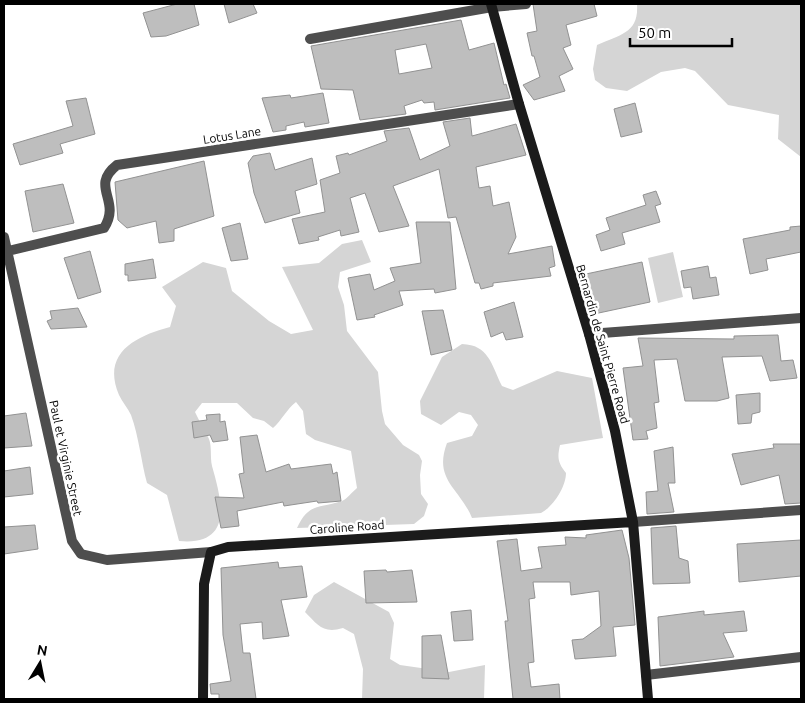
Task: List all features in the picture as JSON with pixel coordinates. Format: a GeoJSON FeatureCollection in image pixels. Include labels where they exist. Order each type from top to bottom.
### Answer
{"type":"FeatureCollection","features":[{"type":"Feature","properties":{"kind":"main road","name":"Bernardin de Saint Pierre Road"},"geometry":{"type":"LineString","coordinates":[[491,6],[589,334],[615,431],[633,522],[648,699]]}},
{"type":"Feature","properties":{"kind":"main road","name":"Caroline Road"},"geometry":{"type":"LineString","coordinates":[[211,552],[228,547],[633,522]]}},
{"type":"Feature","properties":{"kind":"main road"},"geometry":{"type":"LineString","coordinates":[[203,699],[204,584],[211,552]]}},
{"type":"Feature","properties":{"kind":"street"},"geometry":{"type":"LineString","coordinates":[[310,40],[491,6],[526,4]]}},
{"type":"Feature","properties":{"kind":"street","name":"Lotus Lane"},"geometry":{"type":"LineString","coordinates":[[8,250],[104,228],[110,219],[111,205],[104,184],[108,172],[117,165],[519,104]]}},
{"type":"Feature","properties":{"kind":"street","name":"Paul et Virginie Street"},"geometry":{"type":"LineString","coordinates":[[4,237],[72,541],[81,554],[107,560],[211,552]]}},
{"type":"Feature","properties":{"kind":"street"},"geometry":{"type":"LineString","coordinates":[[589,334],[801,318]]}},
{"type":"Feature","properties":{"kind":"street"},"geometry":{"type":"LineString","coordinates":[[633,522],[801,510]]}},
{"type":"Feature","properties":{"kind":"street"},"geometry":{"type":"LineString","coordinates":[[646,675],[801,657]]}},
{"type":"Feature","properties":{"kind":"shaded area"},"geometry":{"type":"Polygon","coordinates":[[[637,4],[801,4],[801,157],[778,139],[779,115],[728,105],[695,71],[685,68],[661,72],[627,91],[606,88],[595,80],[593,69],[597,45],[621,35],[632,27],[637,14],[637,4]]]}},
{"type":"Feature","properties":{"kind":"shaded area"},"geometry":{"type":"Polygon","coordinates":[[[362,240],[371,262],[340,272],[338,287],[344,305],[347,331],[378,372],[385,424],[403,445],[419,455],[422,461],[420,475],[421,494],[428,504],[424,516],[414,524],[297,528],[310,510],[342,501],[357,488],[351,451],[315,440],[306,434],[303,411],[296,402],[273,428],[264,421],[253,418],[237,403],[202,403],[195,412],[210,442],[212,466],[219,493],[220,519],[216,529],[209,536],[197,541],[179,541],[167,495],[147,483],[134,423],[130,412],[119,395],[115,380],[115,368],[118,357],[134,341],[170,327],[176,306],[162,287],[203,262],[226,268],[232,291],[269,321],[291,334],[313,330],[282,267],[319,263],[342,244],[362,240]]]}},
{"type":"Feature","properties":{"kind":"shaded area"},"geometry":{"type":"Polygon","coordinates":[[[673,252],[683,297],[658,303],[648,258],[673,252]]]}},
{"type":"Feature","properties":{"kind":"shaded area"},"geometry":{"type":"Polygon","coordinates":[[[462,344],[471,345],[484,352],[492,363],[502,386],[513,390],[557,371],[592,378],[603,438],[560,445],[559,460],[566,473],[564,484],[554,501],[541,513],[472,518],[446,475],[443,466],[447,443],[472,436],[478,425],[471,415],[459,412],[441,425],[421,414],[420,401],[442,357],[462,344]]]}},
{"type":"Feature","properties":{"kind":"shaded area"},"geometry":{"type":"Polygon","coordinates":[[[334,582],[389,612],[394,623],[390,659],[400,665],[449,672],[485,665],[484,699],[362,699],[363,669],[354,634],[343,628],[330,630],[321,627],[305,612],[314,595],[334,582]]]}},
{"type":"Feature","properties":{"kind":"building"},"geometry":{"type":"Polygon","coordinates":[[[177,4],[194,4],[199,25],[166,36],[151,37],[143,13],[177,4]]]}},
{"type":"Feature","properties":{"kind":"building"},"geometry":{"type":"Polygon","coordinates":[[[224,4],[253,4],[257,13],[229,23],[224,4]]]}},
{"type":"Feature","properties":{"kind":"building"},"geometry":{"type":"Polygon","coordinates":[[[533,4],[594,4],[597,16],[566,25],[571,45],[563,48],[573,69],[559,76],[565,91],[534,100],[523,85],[540,77],[534,56],[532,56],[527,33],[537,31],[533,4]]]}},
{"type":"Feature","properties":{"kind":"building"},"geometry":{"type":"Polygon","coordinates":[[[461,20],[469,50],[494,43],[504,85],[506,84],[510,98],[435,110],[434,102],[424,103],[422,100],[404,106],[406,114],[360,120],[353,90],[321,89],[311,46],[461,20]],[[426,44],[395,50],[399,74],[432,68],[426,44]]]}},
{"type":"Feature","properties":{"kind":"building"},"geometry":{"type":"Polygon","coordinates":[[[323,93],[329,123],[305,127],[304,122],[286,126],[286,130],[273,132],[262,98],[290,95],[291,98],[323,93]]]}},
{"type":"Feature","properties":{"kind":"building"},"geometry":{"type":"Polygon","coordinates":[[[86,98],[95,134],[60,144],[63,153],[20,165],[13,144],[73,126],[66,101],[86,98]]]}},
{"type":"Feature","properties":{"kind":"building"},"geometry":{"type":"Polygon","coordinates":[[[635,103],[642,132],[621,137],[614,109],[635,103]]]}},
{"type":"Feature","properties":{"kind":"building"},"geometry":{"type":"Polygon","coordinates":[[[470,118],[472,136],[516,124],[526,155],[476,167],[479,188],[490,186],[493,206],[509,202],[516,237],[508,254],[552,246],[555,266],[549,268],[551,276],[493,283],[493,286],[481,289],[479,283],[475,283],[456,217],[448,218],[439,169],[393,186],[409,226],[379,232],[365,193],[350,198],[359,232],[341,236],[340,230],[318,237],[319,240],[299,244],[292,219],[325,212],[320,180],[340,173],[336,156],[348,153],[349,155],[387,141],[384,131],[409,128],[420,160],[450,146],[443,122],[470,118]]]}},
{"type":"Feature","properties":{"kind":"building"},"geometry":{"type":"Polygon","coordinates":[[[270,153],[275,170],[312,158],[317,184],[295,191],[300,213],[265,223],[254,193],[248,163],[253,156],[270,153]]]}},
{"type":"Feature","properties":{"kind":"building"},"geometry":{"type":"Polygon","coordinates":[[[204,161],[214,216],[174,229],[174,241],[159,243],[156,221],[127,228],[118,220],[115,182],[204,161]]]}},
{"type":"Feature","properties":{"kind":"building"},"geometry":{"type":"Polygon","coordinates":[[[63,184],[74,223],[33,232],[25,191],[63,184]]]}},
{"type":"Feature","properties":{"kind":"building"},"geometry":{"type":"Polygon","coordinates":[[[656,191],[661,204],[655,206],[660,222],[622,233],[625,244],[601,251],[596,235],[610,230],[606,218],[646,205],[643,195],[656,191]]]}},
{"type":"Feature","properties":{"kind":"building"},"geometry":{"type":"Polygon","coordinates":[[[416,222],[450,222],[456,289],[435,293],[434,289],[399,291],[403,305],[374,315],[375,317],[357,320],[348,278],[370,274],[374,290],[395,281],[390,268],[421,263],[416,222]]]}},
{"type":"Feature","properties":{"kind":"building"},"geometry":{"type":"Polygon","coordinates":[[[240,223],[248,259],[231,261],[222,228],[240,223]]]}},
{"type":"Feature","properties":{"kind":"building"},"geometry":{"type":"Polygon","coordinates":[[[801,226],[801,252],[766,259],[768,270],[750,274],[743,239],[801,226]]]}},
{"type":"Feature","properties":{"kind":"building"},"geometry":{"type":"Polygon","coordinates":[[[90,251],[101,292],[78,299],[64,258],[90,251]]]}},
{"type":"Feature","properties":{"kind":"building"},"geometry":{"type":"Polygon","coordinates":[[[153,259],[156,278],[128,281],[128,275],[125,275],[125,264],[153,259]]]}},
{"type":"Feature","properties":{"kind":"building"},"geometry":{"type":"Polygon","coordinates":[[[642,262],[650,302],[594,314],[586,274],[642,262]]]}},
{"type":"Feature","properties":{"kind":"building"},"geometry":{"type":"Polygon","coordinates":[[[708,266],[710,278],[716,277],[719,295],[693,299],[691,287],[684,288],[681,271],[708,266]]]}},
{"type":"Feature","properties":{"kind":"building"},"geometry":{"type":"Polygon","coordinates":[[[514,302],[523,337],[506,340],[503,332],[491,337],[484,312],[514,302]]]}},
{"type":"Feature","properties":{"kind":"building"},"geometry":{"type":"Polygon","coordinates":[[[78,308],[87,327],[51,329],[47,321],[52,319],[50,311],[78,308]]]}},
{"type":"Feature","properties":{"kind":"building"},"geometry":{"type":"Polygon","coordinates":[[[443,310],[452,350],[431,355],[422,311],[443,310]]]}},
{"type":"Feature","properties":{"kind":"building"},"geometry":{"type":"Polygon","coordinates":[[[778,335],[781,361],[793,360],[797,378],[770,381],[762,356],[722,357],[729,398],[717,401],[685,401],[677,359],[654,360],[659,402],[654,403],[657,428],[646,431],[648,439],[633,440],[623,368],[643,366],[638,338],[734,339],[734,336],[778,335]]]}},
{"type":"Feature","properties":{"kind":"building"},"geometry":{"type":"Polygon","coordinates":[[[760,393],[760,412],[752,414],[751,423],[738,424],[736,395],[760,393]]]}},
{"type":"Feature","properties":{"kind":"building"},"geometry":{"type":"Polygon","coordinates":[[[26,413],[32,446],[4,448],[4,416],[26,413]]]}},
{"type":"Feature","properties":{"kind":"building"},"geometry":{"type":"Polygon","coordinates":[[[220,414],[220,422],[225,421],[228,440],[213,442],[210,435],[194,438],[192,422],[207,420],[206,415],[220,414]]]}},
{"type":"Feature","properties":{"kind":"building"},"geometry":{"type":"Polygon","coordinates":[[[257,435],[266,472],[289,464],[291,469],[331,464],[333,474],[337,472],[341,501],[318,503],[317,501],[284,506],[283,502],[237,511],[239,526],[221,528],[215,497],[244,498],[239,474],[244,473],[240,437],[257,435]]]}},
{"type":"Feature","properties":{"kind":"building"},"geometry":{"type":"Polygon","coordinates":[[[773,444],[801,444],[801,503],[785,504],[779,475],[741,485],[732,454],[774,448],[773,444]]]}},
{"type":"Feature","properties":{"kind":"building"},"geometry":{"type":"Polygon","coordinates":[[[673,447],[675,483],[668,483],[674,512],[647,514],[646,492],[658,491],[654,451],[673,447]]]}},
{"type":"Feature","properties":{"kind":"building"},"geometry":{"type":"Polygon","coordinates":[[[30,467],[33,494],[4,497],[4,471],[30,467]]]}},
{"type":"Feature","properties":{"kind":"building"},"geometry":{"type":"Polygon","coordinates":[[[35,525],[38,549],[4,554],[4,527],[35,525]]]}},
{"type":"Feature","properties":{"kind":"building"},"geometry":{"type":"Polygon","coordinates":[[[676,526],[679,558],[688,561],[690,583],[653,584],[651,528],[676,526]]]}},
{"type":"Feature","properties":{"kind":"building"},"geometry":{"type":"Polygon","coordinates":[[[622,530],[629,558],[635,625],[613,627],[616,656],[575,659],[572,640],[583,639],[601,626],[599,591],[571,595],[570,582],[533,582],[535,598],[529,599],[534,662],[528,663],[531,687],[559,684],[560,699],[513,699],[505,621],[508,621],[497,541],[517,539],[521,571],[542,568],[538,547],[566,545],[565,537],[586,538],[586,535],[622,530]]]}},
{"type":"Feature","properties":{"kind":"building"},"geometry":{"type":"Polygon","coordinates":[[[801,540],[801,576],[739,582],[737,544],[801,540]]]}},
{"type":"Feature","properties":{"kind":"building"},"geometry":{"type":"Polygon","coordinates":[[[278,562],[279,568],[302,566],[307,597],[281,600],[289,636],[263,639],[262,622],[240,624],[243,653],[250,653],[256,699],[219,699],[219,694],[211,694],[210,684],[231,681],[223,635],[221,568],[278,562]]]}},
{"type":"Feature","properties":{"kind":"building"},"geometry":{"type":"Polygon","coordinates":[[[386,570],[387,572],[412,570],[417,602],[366,603],[364,571],[386,570]]]}},
{"type":"Feature","properties":{"kind":"building"},"geometry":{"type":"Polygon","coordinates":[[[471,610],[473,640],[454,641],[451,612],[471,610]]]}},
{"type":"Feature","properties":{"kind":"building"},"geometry":{"type":"Polygon","coordinates":[[[704,611],[704,615],[744,611],[747,631],[723,633],[734,657],[660,666],[658,617],[704,611]]]}},
{"type":"Feature","properties":{"kind":"building"},"geometry":{"type":"Polygon","coordinates":[[[441,635],[449,679],[422,678],[422,636],[441,635]]]}}]}
